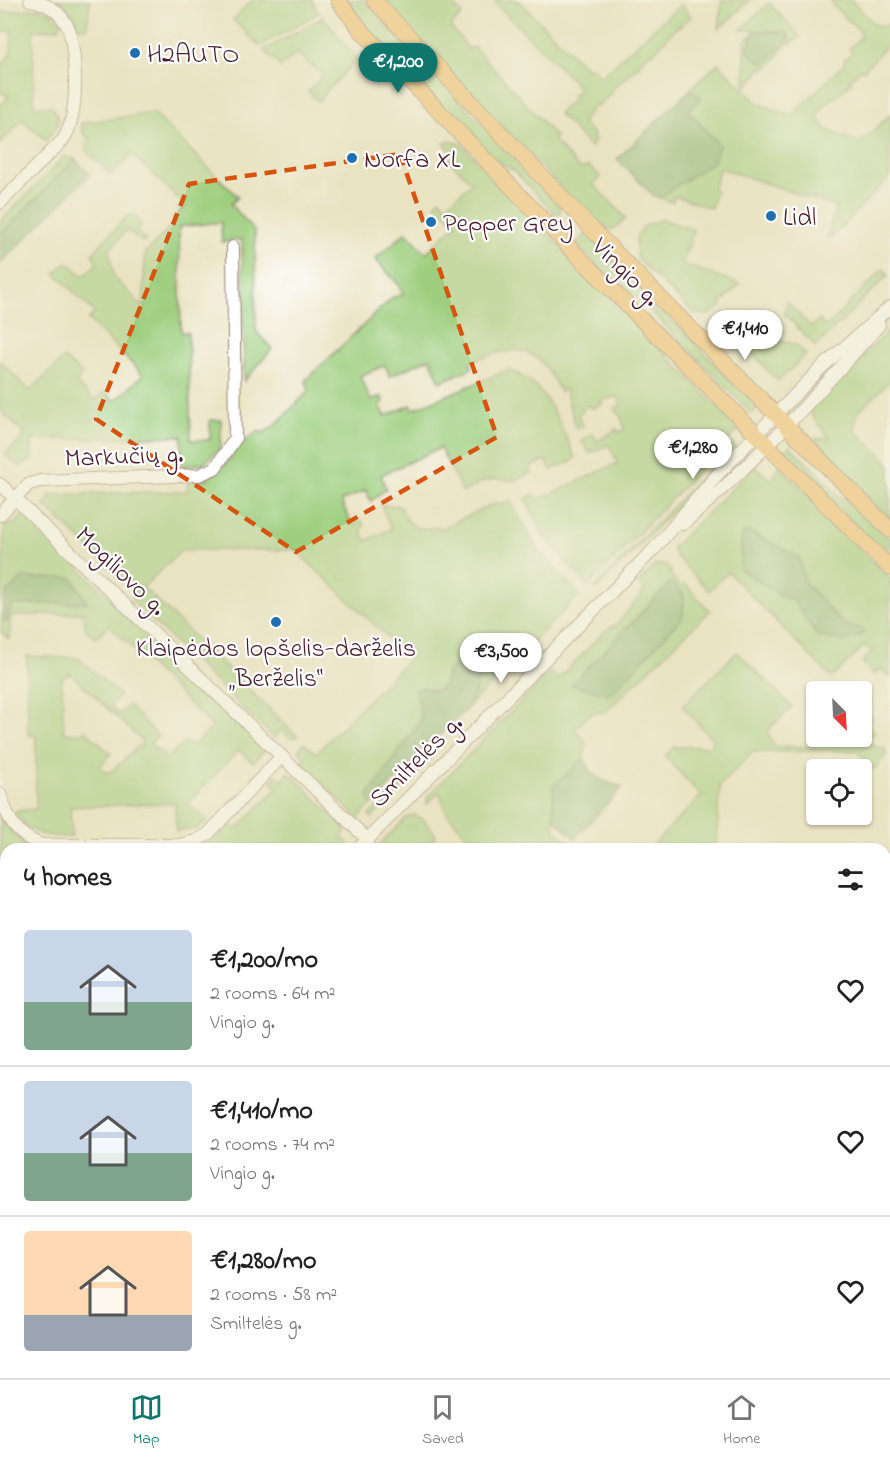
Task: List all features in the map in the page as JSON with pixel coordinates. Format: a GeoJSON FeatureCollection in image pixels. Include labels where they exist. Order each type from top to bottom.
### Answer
{"type":"FeatureCollection","features":[{"type":"Feature","properties":{"kind":"main road","name":"Vingio g."},"geometry":{"type":"LineString","coordinates":[[338,0],[361,30],[542,219],[890,568]]}},
{"type":"Feature","properties":{"kind":"main road","name":"Vingio g."},"geometry":{"type":"LineString","coordinates":[[374,0],[570,207],[890,530]]}},
{"type":"Feature","properties":{"kind":"main road"},"geometry":{"type":"LineString","coordinates":[[542,219],[562,218],[570,207]]}},
{"type":"Feature","properties":{"kind":"street"},"geometry":{"type":"LineString","coordinates":[[0,203],[63,140],[74,114],[69,29],[62,16],[54,8],[30,0]]}},
{"type":"Feature","properties":{"kind":"street","name":"Markučių g."},"geometry":{"type":"LineString","coordinates":[[0,514],[29,484],[40,481],[199,475],[215,468],[235,440],[233,247]]}},
{"type":"Feature","properties":{"kind":"street","name":"Smiltelės g."},"geometry":{"type":"LineString","coordinates":[[781,421],[821,368],[890,307]]}},
{"type":"Feature","properties":{"kind":"street","name":"Smiltelės g."},"geometry":{"type":"LineString","coordinates":[[365,843],[655,548],[726,487],[762,440],[781,421],[824,388],[890,312]]}},
{"type":"Feature","properties":{"kind":"street","name":"Mogiliovo g."},"geometry":{"type":"LineString","coordinates":[[0,483],[368,840]]}},
{"type":"Feature","properties":{"kind":"street"},"geometry":{"type":"LineString","coordinates":[[187,843],[208,834],[282,756]]}},
{"type":"Feature","properties":{"kind":"street"},"geometry":{"type":"LineString","coordinates":[[0,794],[14,828],[25,838],[37,843]]}},
{"type":"Feature","properties":{"kind":"highlighted area"},"geometry":{"type":"Polygon","coordinates":[[[400,154],[497,437],[296,552],[96,419],[189,184],[400,154]]]}},
{"type":"Feature","properties":{"kind":"green space"},"geometry":{"type":"Polygon","coordinates":[[[57,0],[90,0],[87,28],[78,27],[71,13],[57,0]]]}},
{"type":"Feature","properties":{"kind":"green space"},"geometry":{"type":"Polygon","coordinates":[[[252,0],[312,0],[319,13],[260,46],[233,20],[252,0]]]}},
{"type":"Feature","properties":{"kind":"green space"},"geometry":{"type":"Polygon","coordinates":[[[348,0],[364,0],[561,207],[560,213],[555,214],[513,170],[493,159],[371,34],[348,0]]]}},
{"type":"Feature","properties":{"kind":"green space"},"geometry":{"type":"Polygon","coordinates":[[[381,0],[449,0],[462,14],[451,27],[469,49],[474,47],[556,137],[553,140],[580,169],[588,166],[601,177],[593,184],[626,218],[612,229],[599,227],[381,0]]]}},
{"type":"Feature","properties":{"kind":"green space"},"geometry":{"type":"Polygon","coordinates":[[[496,0],[518,0],[587,69],[591,67],[600,77],[681,4],[691,17],[680,27],[678,26],[653,53],[651,52],[639,63],[640,65],[611,90],[613,92],[598,106],[596,104],[582,122],[593,134],[595,141],[591,148],[558,113],[574,99],[572,96],[579,90],[576,84],[496,4],[496,0]]]}},
{"type":"Feature","properties":{"kind":"green space"},"geometry":{"type":"Polygon","coordinates":[[[722,0],[750,0],[719,29],[722,0]]]}},
{"type":"Feature","properties":{"kind":"green space"},"geometry":{"type":"Polygon","coordinates":[[[830,0],[851,0],[875,25],[890,26],[890,45],[888,43],[864,71],[861,69],[850,80],[852,82],[836,97],[834,96],[816,116],[827,130],[860,143],[890,115],[890,177],[831,238],[827,237],[836,207],[720,168],[713,189],[716,191],[711,208],[675,196],[672,202],[654,196],[617,159],[718,63],[757,103],[791,116],[844,64],[844,60],[852,52],[849,48],[861,37],[859,30],[832,5],[830,0]]]}},
{"type":"Feature","properties":{"kind":"green space"},"geometry":{"type":"Polygon","coordinates":[[[769,3],[800,36],[779,52],[780,54],[765,69],[763,67],[745,88],[745,40],[753,34],[747,48],[786,32],[741,30],[769,3]]]}},
{"type":"Feature","properties":{"kind":"green space"},"geometry":{"type":"Polygon","coordinates":[[[39,8],[50,12],[62,21],[59,28],[33,31],[34,106],[51,106],[58,116],[58,124],[46,140],[22,120],[0,144],[0,106],[9,96],[0,92],[1,66],[11,53],[12,31],[0,31],[0,12],[39,8]]]}},
{"type":"Feature","properties":{"kind":"green space"},"geometry":{"type":"Polygon","coordinates":[[[323,17],[357,59],[318,101],[308,92],[323,75],[297,53],[281,67],[264,50],[323,17]]]}},
{"type":"Feature","properties":{"kind":"green space"},"geometry":{"type":"Polygon","coordinates":[[[754,31],[786,32],[790,38],[763,64],[748,52],[754,31]]]}},
{"type":"Feature","properties":{"kind":"green space"},"geometry":{"type":"Polygon","coordinates":[[[691,89],[701,98],[688,111],[720,145],[713,162],[659,198],[654,196],[617,159],[691,89]]]}},
{"type":"Feature","properties":{"kind":"green space"},"geometry":{"type":"Polygon","coordinates":[[[153,113],[238,197],[231,204],[255,232],[256,331],[272,349],[244,381],[242,239],[222,242],[221,222],[179,227],[181,332],[188,333],[191,440],[210,440],[210,420],[221,420],[221,447],[204,463],[182,467],[182,436],[32,440],[32,459],[20,466],[5,455],[25,435],[0,410],[0,361],[30,391],[64,358],[82,374],[76,383],[94,400],[105,392],[115,401],[143,375],[88,319],[95,313],[55,273],[67,262],[84,276],[97,263],[92,254],[128,215],[135,215],[141,225],[137,231],[146,240],[143,242],[127,230],[109,250],[114,277],[143,307],[145,251],[148,251],[174,222],[173,218],[185,205],[132,154],[111,175],[85,149],[89,139],[82,132],[81,123],[153,113]]]}},
{"type":"Feature","properties":{"kind":"green space"},"geometry":{"type":"Polygon","coordinates":[[[448,141],[460,143],[739,429],[588,586],[545,538],[526,499],[533,494],[540,499],[618,463],[609,445],[590,453],[581,441],[593,434],[597,441],[617,429],[618,432],[625,429],[619,412],[616,413],[614,408],[621,405],[617,396],[601,401],[602,404],[592,409],[590,405],[582,409],[583,412],[578,415],[583,426],[576,429],[565,389],[560,392],[543,364],[534,356],[513,351],[501,352],[470,362],[472,368],[440,382],[430,358],[390,376],[385,365],[360,376],[371,401],[381,396],[384,402],[380,404],[385,416],[411,405],[414,409],[508,370],[533,384],[557,418],[575,457],[573,461],[551,470],[546,460],[530,467],[532,473],[514,481],[496,479],[482,482],[463,492],[440,448],[381,475],[386,489],[371,501],[366,490],[341,501],[352,525],[362,521],[364,527],[361,529],[366,541],[391,529],[381,505],[400,506],[406,519],[418,528],[438,526],[440,529],[491,505],[510,501],[537,549],[579,595],[468,707],[475,693],[477,679],[465,659],[446,673],[445,684],[436,691],[422,688],[420,722],[368,795],[371,805],[358,818],[300,763],[305,757],[298,750],[304,743],[316,753],[410,658],[295,550],[182,550],[143,587],[298,737],[290,738],[282,730],[274,738],[131,600],[136,593],[45,506],[51,495],[187,491],[188,481],[207,479],[230,459],[235,448],[259,431],[263,433],[274,426],[309,391],[306,380],[393,297],[403,295],[399,285],[375,259],[406,232],[426,253],[456,224],[435,204],[440,199],[446,206],[472,182],[447,159],[456,157],[444,143],[448,141]]]}},
{"type":"Feature","properties":{"kind":"green space"},"geometry":{"type":"Polygon","coordinates":[[[65,156],[75,159],[0,235],[0,222],[65,156]]]}},
{"type":"Feature","properties":{"kind":"green space"},"geometry":{"type":"Polygon","coordinates":[[[75,159],[90,174],[1,263],[0,235],[75,159]]]}},
{"type":"Feature","properties":{"kind":"green space"},"geometry":{"type":"Polygon","coordinates":[[[662,219],[694,230],[682,264],[740,284],[721,303],[722,306],[709,315],[694,313],[637,259],[636,237],[644,226],[662,219]]]}},
{"type":"Feature","properties":{"kind":"green space"},"geometry":{"type":"Polygon","coordinates":[[[587,233],[758,407],[752,414],[635,295],[604,272],[576,244],[587,233]]]}},
{"type":"Feature","properties":{"kind":"green space"},"geometry":{"type":"Polygon","coordinates":[[[883,269],[888,275],[816,347],[784,313],[787,302],[811,327],[819,320],[826,327],[883,269]]]}},
{"type":"Feature","properties":{"kind":"green space"},"geometry":{"type":"Polygon","coordinates":[[[733,318],[742,320],[781,341],[795,344],[806,355],[778,381],[723,323],[733,318]]]}},
{"type":"Feature","properties":{"kind":"green space"},"geometry":{"type":"Polygon","coordinates":[[[890,329],[890,381],[857,413],[855,430],[890,464],[890,519],[809,439],[830,438],[808,411],[890,329]]]}},
{"type":"Feature","properties":{"kind":"green space"},"geometry":{"type":"Polygon","coordinates":[[[733,444],[736,447],[597,589],[594,588],[733,444]]]}},
{"type":"Feature","properties":{"kind":"green space"},"geometry":{"type":"Polygon","coordinates":[[[790,446],[843,500],[858,507],[890,539],[890,560],[783,452],[790,446]]]}},
{"type":"Feature","properties":{"kind":"green space"},"geometry":{"type":"Polygon","coordinates":[[[755,466],[771,481],[779,466],[890,578],[890,677],[881,668],[874,675],[862,662],[872,652],[865,645],[832,678],[728,572],[709,591],[674,554],[672,548],[755,466]],[[748,531],[742,534],[794,601],[817,636],[861,628],[844,625],[805,583],[798,557],[748,531]]]}},
{"type":"Feature","properties":{"kind":"green space"},"geometry":{"type":"Polygon","coordinates":[[[24,514],[266,748],[253,763],[239,750],[188,803],[207,821],[196,829],[176,831],[175,803],[70,807],[72,837],[39,833],[31,830],[19,819],[15,811],[36,809],[36,736],[28,735],[27,656],[78,658],[120,695],[110,706],[119,714],[128,705],[158,736],[150,743],[166,758],[185,743],[193,746],[213,727],[109,625],[96,638],[85,629],[84,613],[10,616],[10,640],[1,632],[4,525],[15,524],[24,514]],[[72,578],[12,605],[86,602],[72,578]],[[70,673],[62,678],[64,733],[83,733],[85,730],[111,754],[100,766],[106,773],[112,771],[143,742],[70,673]]]}},
{"type":"Feature","properties":{"kind":"green space"},"geometry":{"type":"Polygon","coordinates":[[[748,531],[799,557],[805,583],[844,625],[861,628],[864,634],[846,641],[817,636],[794,601],[778,594],[740,569],[742,534],[748,531]]]}},
{"type":"Feature","properties":{"kind":"green space"},"geometry":{"type":"Polygon","coordinates":[[[656,564],[665,565],[672,571],[670,574],[681,587],[685,584],[710,611],[605,712],[591,713],[575,729],[586,742],[584,758],[553,786],[554,828],[568,843],[461,843],[467,836],[447,813],[439,792],[427,804],[427,797],[550,672],[558,679],[603,633],[619,622],[645,590],[638,583],[656,564]]]}},
{"type":"Feature","properties":{"kind":"green space"},"geometry":{"type":"Polygon","coordinates":[[[22,578],[72,578],[87,602],[12,605],[7,622],[4,622],[7,592],[22,578]]]}},
{"type":"Feature","properties":{"kind":"green space"},"geometry":{"type":"Polygon","coordinates":[[[671,582],[684,595],[683,617],[611,694],[571,685],[671,582]]]}},
{"type":"Feature","properties":{"kind":"green space"},"geometry":{"type":"Polygon","coordinates":[[[479,649],[493,657],[495,667],[477,679],[475,693],[468,707],[371,805],[368,795],[420,722],[420,708],[415,690],[422,688],[437,691],[445,684],[446,677],[453,667],[479,649]]]}},
{"type":"Feature","properties":{"kind":"green space"},"geometry":{"type":"Polygon","coordinates":[[[737,652],[792,707],[767,731],[774,746],[872,747],[872,744],[885,749],[886,755],[874,769],[872,759],[865,759],[857,751],[753,752],[720,785],[716,843],[655,843],[701,796],[665,756],[674,747],[711,746],[712,739],[682,706],[737,652]]]}},
{"type":"Feature","properties":{"kind":"green space"},"geometry":{"type":"Polygon","coordinates":[[[429,756],[431,759],[372,818],[369,815],[429,756]]]}},
{"type":"Feature","properties":{"kind":"green space"},"geometry":{"type":"Polygon","coordinates":[[[584,758],[599,778],[623,787],[575,838],[554,818],[553,786],[584,758]]]}},
{"type":"Feature","properties":{"kind":"green space"},"geometry":{"type":"Polygon","coordinates":[[[289,772],[347,830],[341,837],[348,843],[206,843],[214,839],[229,824],[237,829],[277,788],[271,780],[275,775],[282,780],[289,772]]]}},
{"type":"Feature","properties":{"kind":"green space"},"geometry":{"type":"Polygon","coordinates":[[[0,815],[16,836],[26,843],[0,843],[0,815]]]}},
{"type":"Feature","properties":{"kind":"green space"},"geometry":{"type":"Polygon","coordinates":[[[414,815],[423,819],[436,835],[431,843],[381,843],[407,817],[414,815]]]}},
{"type":"Feature","properties":{"kind":"place","name":"H2AUTO"},"geometry":{"type":"Point","coordinates":[135,53]}},
{"type":"Feature","properties":{"kind":"place","name":"Norfa XL"},"geometry":{"type":"Point","coordinates":[352,158]}},
{"type":"Feature","properties":{"kind":"place","name":"Lidl"},"geometry":{"type":"Point","coordinates":[771,216]}},
{"type":"Feature","properties":{"kind":"place","name":"Pepper Grey"},"geometry":{"type":"Point","coordinates":[431,222]}},
{"type":"Feature","properties":{"kind":"place","name":"Klaipėdos lopšelis-darželis „Berželis“"},"geometry":{"type":"Point","coordinates":[276,622]}}]}
